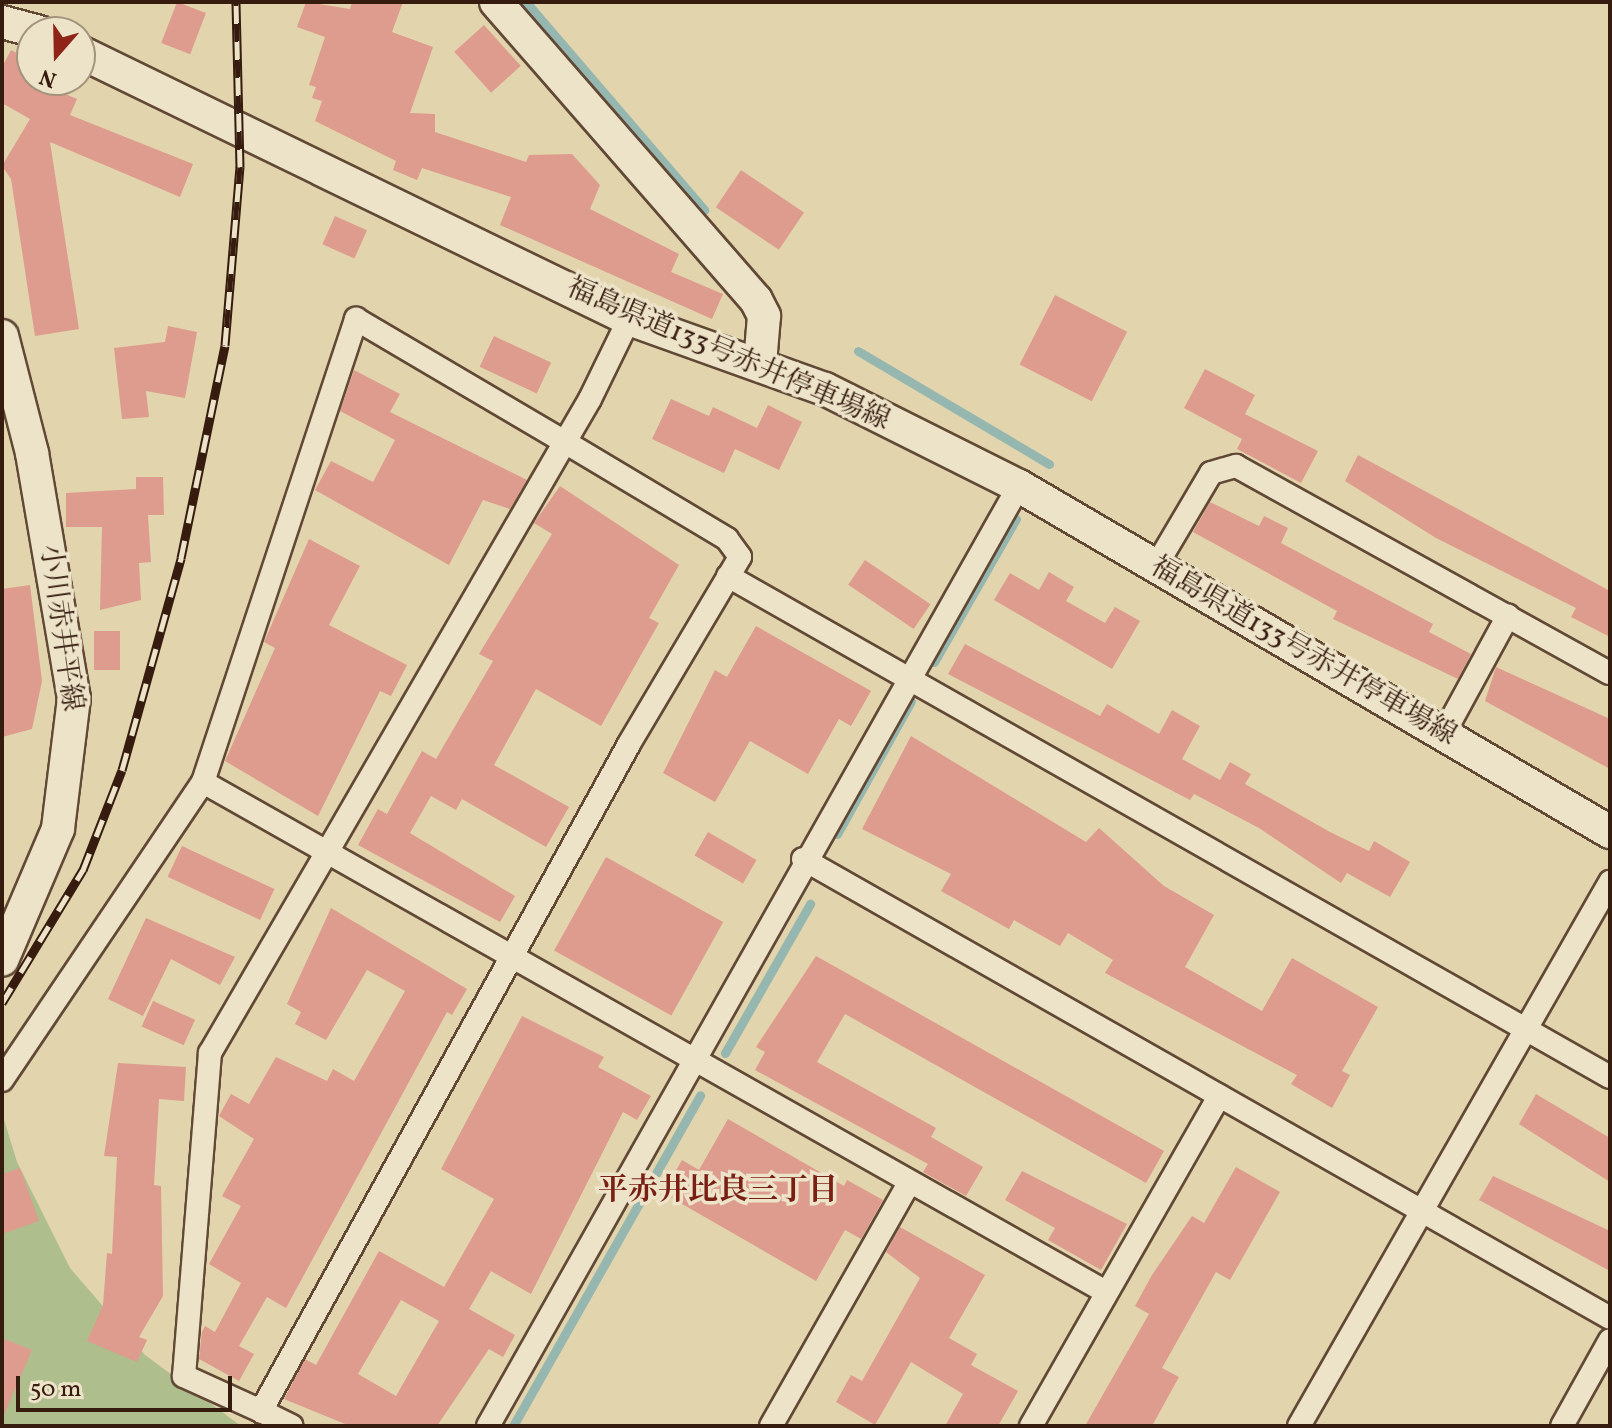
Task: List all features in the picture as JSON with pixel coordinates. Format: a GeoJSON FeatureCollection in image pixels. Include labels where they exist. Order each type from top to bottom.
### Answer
{"type":"FeatureCollection","features":[{"type":"Feature","properties":{"kind":"main road"},"geometry":{"type":"LineString","coordinates":[[496,2],[756,300],[764,316],[760,364]]}},
{"type":"Feature","properties":{"kind":"main road","name":"福島県道133号赤井停車場線"},"geometry":{"type":"LineString","coordinates":[[96,60],[629,319],[760,364],[1019,486],[1610,832]]}},
{"type":"Feature","properties":{"kind":"main road","name":"小川赤井平線"},"geometry":{"type":"LineString","coordinates":[[2,960],[58,829],[74,698],[4,354]]}},
{"type":"Feature","properties":{"kind":"street"},"geometry":{"type":"LineString","coordinates":[[2,1080],[203,782],[356,319],[727,539],[740,557],[510,957],[261,1411]]}},
{"type":"Feature","properties":{"kind":"street"},"geometry":{"type":"LineString","coordinates":[[292,1426],[184,1376],[210,1053],[565,442],[629,319]]}},
{"type":"Feature","properties":{"kind":"street"},"geometry":{"type":"LineString","coordinates":[[1156,566],[1211,473],[1236,466],[1610,673]]}},
{"type":"Feature","properties":{"kind":"street"},"geometry":{"type":"LineString","coordinates":[[488,1426],[803,859],[1019,486]]}},
{"type":"Feature","properties":{"kind":"street"},"geometry":{"type":"LineString","coordinates":[[728,576],[908,674],[1610,1077]]}},
{"type":"Feature","properties":{"kind":"street"},"geometry":{"type":"LineString","coordinates":[[1443,735],[1508,616]]}},
{"type":"Feature","properties":{"kind":"street"},"geometry":{"type":"LineString","coordinates":[[203,782],[1106,1292]]}},
{"type":"Feature","properties":{"kind":"street"},"geometry":{"type":"LineString","coordinates":[[803,859],[1610,1318]]}},
{"type":"Feature","properties":{"kind":"street"},"geometry":{"type":"LineString","coordinates":[[1299,1426],[1610,882]]}},
{"type":"Feature","properties":{"kind":"street"},"geometry":{"type":"LineString","coordinates":[[1031,1426],[1219,1096]]}},
{"type":"Feature","properties":{"kind":"street"},"geometry":{"type":"LineString","coordinates":[[771,1426],[909,1183]]}},
{"type":"Feature","properties":{"kind":"street"},"geometry":{"type":"LineString","coordinates":[[1562,1426],[1610,1340]]}},
{"type":"Feature","properties":{"kind":"green space"},"geometry":{"type":"Polygon","coordinates":[[[2,1113],[17,1162],[70,1268],[145,1355],[241,1426],[2,1426],[2,1113]]]}},
{"type":"Feature","properties":{"kind":"building"},"geometry":{"type":"Polygon","coordinates":[[[177,2],[206,13],[190,54],[161,43],[177,2]]]}},
{"type":"Feature","properties":{"kind":"building"},"geometry":{"type":"Polygon","coordinates":[[[306,2],[350,9],[352,2],[403,2],[392,32],[433,47],[410,113],[435,114],[435,132],[526,162],[529,155],[572,154],[600,185],[590,209],[679,254],[671,272],[723,294],[712,319],[500,225],[511,197],[422,168],[417,180],[393,170],[396,161],[315,121],[322,101],[312,98],[316,87],[309,85],[325,37],[297,27],[306,2]]]}},
{"type":"Feature","properties":{"kind":"building"},"geometry":{"type":"Polygon","coordinates":[[[484,25],[521,66],[491,93],[454,52],[484,25]]]}},
{"type":"Feature","properties":{"kind":"building"},"geometry":{"type":"Polygon","coordinates":[[[11,50],[16,53],[16,96],[70,96],[77,99],[70,115],[193,164],[180,197],[50,142],[79,329],[35,336],[11,179],[2,166],[30,119],[2,103],[2,67],[11,50]]]}},
{"type":"Feature","properties":{"kind":"building"},"geometry":{"type":"Polygon","coordinates":[[[741,170],[804,212],[779,250],[716,207],[741,170]]]}},
{"type":"Feature","properties":{"kind":"building"},"geometry":{"type":"Polygon","coordinates":[[[335,216],[367,230],[354,259],[322,244],[335,216]]]}},
{"type":"Feature","properties":{"kind":"building"},"geometry":{"type":"Polygon","coordinates":[[[1055,295],[1127,332],[1092,401],[1020,364],[1055,295]]]}},
{"type":"Feature","properties":{"kind":"building"},"geometry":{"type":"Polygon","coordinates":[[[168,326],[197,332],[185,398],[146,391],[149,417],[122,419],[114,348],[165,342],[168,326]]]}},
{"type":"Feature","properties":{"kind":"building"},"geometry":{"type":"Polygon","coordinates":[[[494,336],[551,363],[537,393],[480,367],[494,336]]]}},
{"type":"Feature","properties":{"kind":"building"},"geometry":{"type":"Polygon","coordinates":[[[1205,369],[1255,395],[1245,414],[1318,451],[1301,483],[1237,449],[1242,439],[1184,408],[1205,369]]]}},
{"type":"Feature","properties":{"kind":"building"},"geometry":{"type":"Polygon","coordinates":[[[354,370],[400,394],[390,412],[527,480],[510,509],[483,500],[449,565],[315,490],[331,461],[373,482],[395,440],[340,411],[354,370]]]}},
{"type":"Feature","properties":{"kind":"building"},"geometry":{"type":"Polygon","coordinates":[[[671,399],[709,416],[713,407],[757,428],[768,405],[802,422],[779,470],[735,449],[724,473],[652,439],[671,399]]]}},
{"type":"Feature","properties":{"kind":"building"},"geometry":{"type":"Polygon","coordinates":[[[1358,455],[1610,591],[1610,637],[1571,617],[1576,608],[1436,538],[1345,481],[1358,455]]]}},
{"type":"Feature","properties":{"kind":"building"},"geometry":{"type":"Polygon","coordinates":[[[136,477],[163,477],[164,515],[148,515],[151,562],[139,563],[141,600],[100,610],[102,527],[66,527],[66,493],[136,489],[136,477]]]}},
{"type":"Feature","properties":{"kind":"building"},"geometry":{"type":"Polygon","coordinates":[[[560,486],[679,565],[649,618],[659,623],[601,726],[536,689],[494,765],[569,807],[546,847],[462,799],[456,810],[431,796],[410,833],[515,896],[500,922],[358,845],[378,809],[387,814],[422,751],[436,759],[493,661],[479,654],[552,534],[534,523],[560,486]]]}},
{"type":"Feature","properties":{"kind":"building"},"geometry":{"type":"Polygon","coordinates":[[[1210,502],[1259,526],[1264,516],[1288,528],[1281,543],[1433,624],[1429,632],[1471,654],[1458,679],[1333,619],[1337,611],[1193,532],[1210,502]]]}},
{"type":"Feature","properties":{"kind":"building"},"geometry":{"type":"Polygon","coordinates":[[[309,539],[360,566],[329,625],[407,665],[391,696],[380,691],[318,816],[225,761],[275,648],[264,642],[309,539]]]}},
{"type":"Feature","properties":{"kind":"building"},"geometry":{"type":"Polygon","coordinates":[[[865,560],[930,604],[914,629],[848,585],[865,560]]]}},
{"type":"Feature","properties":{"kind":"building"},"geometry":{"type":"Polygon","coordinates":[[[1049,572],[1074,587],[1066,601],[1105,623],[1115,607],[1140,621],[1112,669],[994,600],[1010,573],[1039,590],[1049,572]]]}},
{"type":"Feature","properties":{"kind":"building"},"geometry":{"type":"Polygon","coordinates":[[[30,585],[42,681],[32,729],[2,737],[2,589],[30,585]]]}},
{"type":"Feature","properties":{"kind":"building"},"geometry":{"type":"Polygon","coordinates":[[[756,626],[871,691],[851,726],[839,719],[808,774],[750,741],[715,802],[663,773],[715,670],[727,677],[756,626]]]}},
{"type":"Feature","properties":{"kind":"building"},"geometry":{"type":"Polygon","coordinates":[[[94,631],[120,631],[120,670],[94,670],[94,631]]]}},
{"type":"Feature","properties":{"kind":"building"},"geometry":{"type":"Polygon","coordinates":[[[965,644],[1100,716],[1107,704],[1159,734],[1172,710],[1200,726],[1182,759],[1220,780],[1230,762],[1251,774],[1245,784],[1330,832],[1369,851],[1374,841],[1410,862],[1390,897],[1347,873],[1341,883],[1259,828],[1194,794],[1190,800],[948,674],[965,644]]]}},
{"type":"Feature","properties":{"kind":"building"},"geometry":{"type":"Polygon","coordinates":[[[1496,667],[1610,719],[1610,769],[1485,701],[1496,667]]]}},
{"type":"Feature","properties":{"kind":"building"},"geometry":{"type":"Polygon","coordinates":[[[911,736],[1086,842],[1099,828],[1164,886],[1214,915],[1185,967],[1262,1011],[1292,958],[1378,1007],[1342,1071],[1350,1075],[1332,1108],[1291,1084],[1297,1075],[1105,973],[1113,960],[1068,933],[1060,946],[1014,920],[1009,929],[941,891],[951,874],[862,829],[911,736]]]}},
{"type":"Feature","properties":{"kind":"building"},"geometry":{"type":"Polygon","coordinates":[[[708,832],[756,860],[743,883],[694,855],[708,832]]]}},
{"type":"Feature","properties":{"kind":"building"},"geometry":{"type":"Polygon","coordinates":[[[182,846],[274,889],[260,920],[168,877],[182,846]]]}},
{"type":"Feature","properties":{"kind":"building"},"geometry":{"type":"Polygon","coordinates":[[[606,857],[723,922],[671,1016],[554,951],[606,857]]]}},
{"type":"Feature","properties":{"kind":"building"},"geometry":{"type":"Polygon","coordinates":[[[331,908],[467,989],[452,1015],[447,1012],[286,1308],[267,1297],[239,1346],[254,1354],[239,1381],[199,1359],[205,1326],[215,1332],[241,1283],[209,1264],[241,1206],[222,1196],[254,1139],[219,1116],[231,1094],[249,1104],[276,1057],[327,1081],[333,1069],[354,1081],[405,991],[367,970],[326,1040],[295,1024],[301,1012],[287,1004],[331,908]]]}},
{"type":"Feature","properties":{"kind":"building"},"geometry":{"type":"Polygon","coordinates":[[[146,918],[235,957],[220,985],[171,959],[143,1016],[108,999],[146,918]]]}},
{"type":"Feature","properties":{"kind":"building"},"geometry":{"type":"Polygon","coordinates":[[[816,956],[1164,1151],[1146,1183],[845,1014],[817,1062],[936,1128],[931,1137],[983,1167],[966,1196],[923,1172],[928,1164],[755,1070],[765,1052],[756,1047],[816,956]]]}},
{"type":"Feature","properties":{"kind":"building"},"geometry":{"type":"Polygon","coordinates":[[[153,1001],[195,1020],[184,1045],[142,1027],[153,1001]]]}},
{"type":"Feature","properties":{"kind":"building"},"geometry":{"type":"Polygon","coordinates":[[[522,1016],[604,1057],[598,1067],[651,1096],[637,1120],[623,1112],[531,1294],[491,1271],[469,1309],[515,1335],[503,1357],[489,1349],[437,1426],[350,1426],[284,1399],[305,1359],[316,1365],[379,1251],[444,1287],[494,1199],[441,1169],[522,1016]],[[401,1300],[358,1374],[396,1396],[439,1321],[401,1300]]]}},
{"type":"Feature","properties":{"kind":"building"},"geometry":{"type":"Polygon","coordinates":[[[118,1063],[186,1067],[184,1101],[159,1099],[154,1185],[161,1186],[163,1296],[139,1337],[147,1340],[137,1362],[87,1341],[103,1305],[107,1253],[112,1254],[117,1157],[104,1156],[118,1063]]]}},
{"type":"Feature","properties":{"kind":"building"},"geometry":{"type":"Polygon","coordinates":[[[1536,1094],[1610,1138],[1610,1182],[1519,1124],[1536,1094]]]}},
{"type":"Feature","properties":{"kind":"building"},"geometry":{"type":"Polygon","coordinates":[[[728,1119],[844,1186],[847,1180],[883,1200],[861,1239],[845,1230],[816,1281],[663,1193],[682,1160],[699,1170],[728,1119]]]}},
{"type":"Feature","properties":{"kind":"building"},"geometry":{"type":"Polygon","coordinates":[[[1236,1167],[1280,1192],[1230,1280],[1216,1272],[1162,1368],[1179,1377],[1152,1426],[1085,1426],[1149,1314],[1135,1306],[1152,1275],[1192,1216],[1204,1223],[1236,1167]]]}},
{"type":"Feature","properties":{"kind":"building"},"geometry":{"type":"Polygon","coordinates":[[[20,1168],[39,1221],[2,1234],[2,1174],[20,1168]]]}},
{"type":"Feature","properties":{"kind":"building"},"geometry":{"type":"Polygon","coordinates":[[[1022,1171],[1127,1224],[1101,1270],[1048,1240],[1055,1228],[1005,1200],[1022,1171]]]}},
{"type":"Feature","properties":{"kind":"building"},"geometry":{"type":"Polygon","coordinates":[[[1493,1176],[1610,1231],[1610,1271],[1479,1200],[1493,1176]]]}},
{"type":"Feature","properties":{"kind":"building"},"geometry":{"type":"Polygon","coordinates":[[[900,1227],[985,1275],[949,1338],[977,1354],[971,1365],[1018,1391],[998,1426],[945,1426],[963,1394],[911,1362],[875,1425],[836,1402],[851,1375],[862,1381],[920,1278],[886,1252],[900,1227]]]}},
{"type":"Feature","properties":{"kind":"building"},"geometry":{"type":"Polygon","coordinates":[[[2,1338],[32,1350],[2,1420],[2,1338]]]}},
{"type":"Feature","properties":{"kind":"waterway"},"geometry":{"type":"LineString","coordinates":[[526,2],[704,210]]}},
{"type":"Feature","properties":{"kind":"waterway"},"geometry":{"type":"LineString","coordinates":[[858,351],[1049,464]]}},
{"type":"Feature","properties":{"kind":"waterway"},"geometry":{"type":"LineString","coordinates":[[934,662],[1016,519]]}},
{"type":"Feature","properties":{"kind":"waterway"},"geometry":{"type":"LineString","coordinates":[[837,834],[911,701]]}},
{"type":"Feature","properties":{"kind":"waterway"},"geometry":{"type":"LineString","coordinates":[[725,1053],[810,904]]}},
{"type":"Feature","properties":{"kind":"waterway"},"geometry":{"type":"LineString","coordinates":[[513,1426],[700,1095]]}},
{"type":"Feature","properties":{"kind":"railway"},"geometry":{"type":"LineString","coordinates":[[2,1003],[83,870],[122,770],[181,558],[225,345],[240,167],[236,2]]}},
{"type":"Feature","properties":{"kind":"district","name":"平赤井比良三丁目"},"geometry":{"type":"Point","coordinates":[718,1191]}}]}
